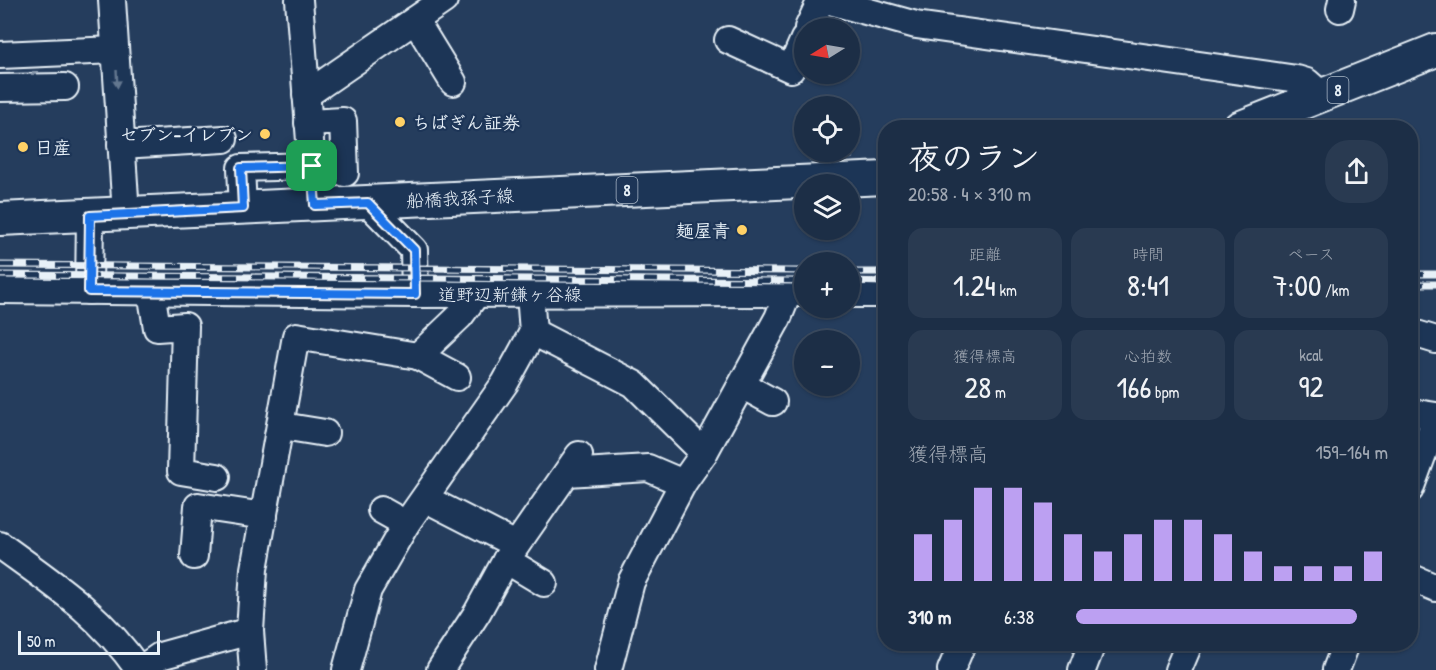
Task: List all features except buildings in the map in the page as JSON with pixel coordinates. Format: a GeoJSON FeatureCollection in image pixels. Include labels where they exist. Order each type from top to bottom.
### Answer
{"type":"FeatureCollection","features":[{"type":"Feature","properties":{"kind":"main road","name":"8"},"geometry":{"type":"LineString","coordinates":[[1260,120],[1436,50]]}},
{"type":"Feature","properties":{"kind":"main road","name":"船橋我孫子線"},"geometry":{"type":"LineString","coordinates":[[0,219],[878,178]]}},
{"type":"Feature","properties":{"kind":"street"},"geometry":{"type":"LineString","coordinates":[[112,0],[126,214]]}},
{"type":"Feature","properties":{"kind":"street"},"geometry":{"type":"LineString","coordinates":[[299,0],[315,205]]}},
{"type":"Feature","properties":{"kind":"street"},"geometry":{"type":"LineString","coordinates":[[306,95],[444,0]]}},
{"type":"Feature","properties":{"kind":"street"},"geometry":{"type":"LineString","coordinates":[[813,18],[821,0]]}},
{"type":"Feature","properties":{"kind":"street"},"geometry":{"type":"LineString","coordinates":[[826,0],[857,6],[927,27],[1297,79],[1307,82],[1323,96]]}},
{"type":"Feature","properties":{"kind":"street"},"geometry":{"type":"LineString","coordinates":[[415,20],[453,82]]}},
{"type":"Feature","properties":{"kind":"street"},"geometry":{"type":"LineString","coordinates":[[728,40],[791,69],[794,62]]}},
{"type":"Feature","properties":{"kind":"street"},"geometry":{"type":"LineString","coordinates":[[0,55],[115,50]]}},
{"type":"Feature","properties":{"kind":"street"},"geometry":{"type":"LineString","coordinates":[[0,88],[65,87]]}},
{"type":"Feature","properties":{"kind":"street"},"geometry":{"type":"LineString","coordinates":[[308,123],[343,121],[345,173]]}},
{"type":"Feature","properties":{"kind":"street"},"geometry":{"type":"LineString","coordinates":[[121,145],[224,139]]}},
{"type":"Feature","properties":{"kind":"street"},"geometry":{"type":"LineString","coordinates":[[243,208],[241,168],[312,166]]}},
{"type":"Feature","properties":{"kind":"street"},"geometry":{"type":"LineString","coordinates":[[274,167],[276,207]]}},
{"type":"Feature","properties":{"kind":"street"},"geometry":{"type":"LineString","coordinates":[[368,203],[414,250],[415,294]]}},
{"type":"Feature","properties":{"kind":"street"},"geometry":{"type":"LineString","coordinates":[[89,291],[90,216]]}},
{"type":"Feature","properties":{"kind":"street","name":"道野辺新鎌ヶ谷線"},"geometry":{"type":"LineString","coordinates":[[0,290],[415,294],[794,293]]}},
{"type":"Feature","properties":{"kind":"street"},"geometry":{"type":"LineString","coordinates":[[151,291],[157,328],[185,326],[181,471],[217,477]]}},
{"type":"Feature","properties":{"kind":"street"},"geometry":{"type":"LineString","coordinates":[[418,356],[460,316],[477,293]]}},
{"type":"Feature","properties":{"kind":"street"},"geometry":{"type":"LineString","coordinates":[[346,670],[368,590],[406,524],[426,499],[505,383],[534,332],[530,294]]}},
{"type":"Feature","properties":{"kind":"street"},"geometry":{"type":"LineString","coordinates":[[860,294],[878,294]]}},
{"type":"Feature","properties":{"kind":"street"},"geometry":{"type":"LineString","coordinates":[[608,670],[631,582],[683,483],[704,453],[778,318],[794,296]]}},
{"type":"Feature","properties":{"kind":"street"},"geometry":{"type":"LineString","coordinates":[[534,332],[634,384],[704,453]]}},
{"type":"Feature","properties":{"kind":"street"},"geometry":{"type":"LineString","coordinates":[[1418,334],[1436,340]]}},
{"type":"Feature","properties":{"kind":"street"},"geometry":{"type":"LineString","coordinates":[[252,670],[249,631],[254,569],[282,426],[296,336],[418,356],[457,377]]}},
{"type":"Feature","properties":{"kind":"street"},"geometry":{"type":"LineString","coordinates":[[741,385],[773,402]]}},
{"type":"Feature","properties":{"kind":"street"},"geometry":{"type":"LineString","coordinates":[[1418,413],[1436,417],[1418,467]]}},
{"type":"Feature","properties":{"kind":"street"},"geometry":{"type":"LineString","coordinates":[[282,426],[325,433]]}},
{"type":"Feature","properties":{"kind":"street"},"geometry":{"type":"LineString","coordinates":[[440,670],[477,613],[511,553],[573,464],[648,468],[683,483]]}},
{"type":"Feature","properties":{"kind":"street"},"geometry":{"type":"LineString","coordinates":[[426,499],[511,553],[544,583]]}},
{"type":"Feature","properties":{"kind":"street"},"geometry":{"type":"LineString","coordinates":[[194,556],[198,506],[264,516]]}},
{"type":"Feature","properties":{"kind":"street"},"geometry":{"type":"LineString","coordinates":[[381,510],[406,524]]}},
{"type":"Feature","properties":{"kind":"street"},"geometry":{"type":"LineString","coordinates":[[0,545],[75,598],[116,638],[140,670],[160,656],[249,631]]}},
{"type":"Feature","properties":{"kind":"street"},"geometry":{"type":"LineString","coordinates":[[1418,580],[1436,588]]}},
{"type":"Feature","properties":{"kind":"street"},"geometry":{"type":"LineString","coordinates":[[951,670],[959,651]]}},
{"type":"Feature","properties":{"kind":"street"},"geometry":{"type":"LineString","coordinates":[[1082,670],[1089,651]]}},
{"type":"Feature","properties":{"kind":"street"},"geometry":{"type":"LineString","coordinates":[[1178,670],[1186,651]]}},
{"type":"Feature","properties":{"kind":"street"},"geometry":{"type":"LineString","coordinates":[[1336,670],[1343,651]]}},
{"type":"Feature","properties":{"kind":"railway"},"geometry":{"type":"LineString","coordinates":[[0,265],[794,271]]}},
{"type":"Feature","properties":{"kind":"railway"},"geometry":{"type":"LineString","coordinates":[[860,272],[878,272]]}},
{"type":"Feature","properties":{"kind":"railway"},"geometry":{"type":"LineString","coordinates":[[1418,274],[1436,274]]}},
{"type":"Feature","properties":{"kind":"railway"},"geometry":{"type":"LineString","coordinates":[[0,275],[794,281]]}},
{"type":"Feature","properties":{"kind":"railway"},"geometry":{"type":"LineString","coordinates":[[860,281],[878,282]]}},
{"type":"Feature","properties":{"kind":"railway"},"geometry":{"type":"LineString","coordinates":[[1418,284],[1436,284]]}},
{"type":"Feature","properties":{"kind":"place","name":"ちばぎん証券"},"geometry":{"type":"Point","coordinates":[400,122]}},
{"type":"Feature","properties":{"kind":"place","name":"セブン-イレブン"},"geometry":{"type":"Point","coordinates":[265,134]}},
{"type":"Feature","properties":{"kind":"place","name":"日産"},"geometry":{"type":"Point","coordinates":[23,147]}},
{"type":"Feature","properties":{"kind":"place","name":"麺屋青"},"geometry":{"type":"Point","coordinates":[742,230]}},
{"type":"Feature","properties":{"kind":"route"},"geometry":{"type":"LineString","coordinates":[[312,166],[315,205],[368,203],[414,250],[415,294],[89,291],[90,216],[243,208],[241,168],[312,166]]}}]}
